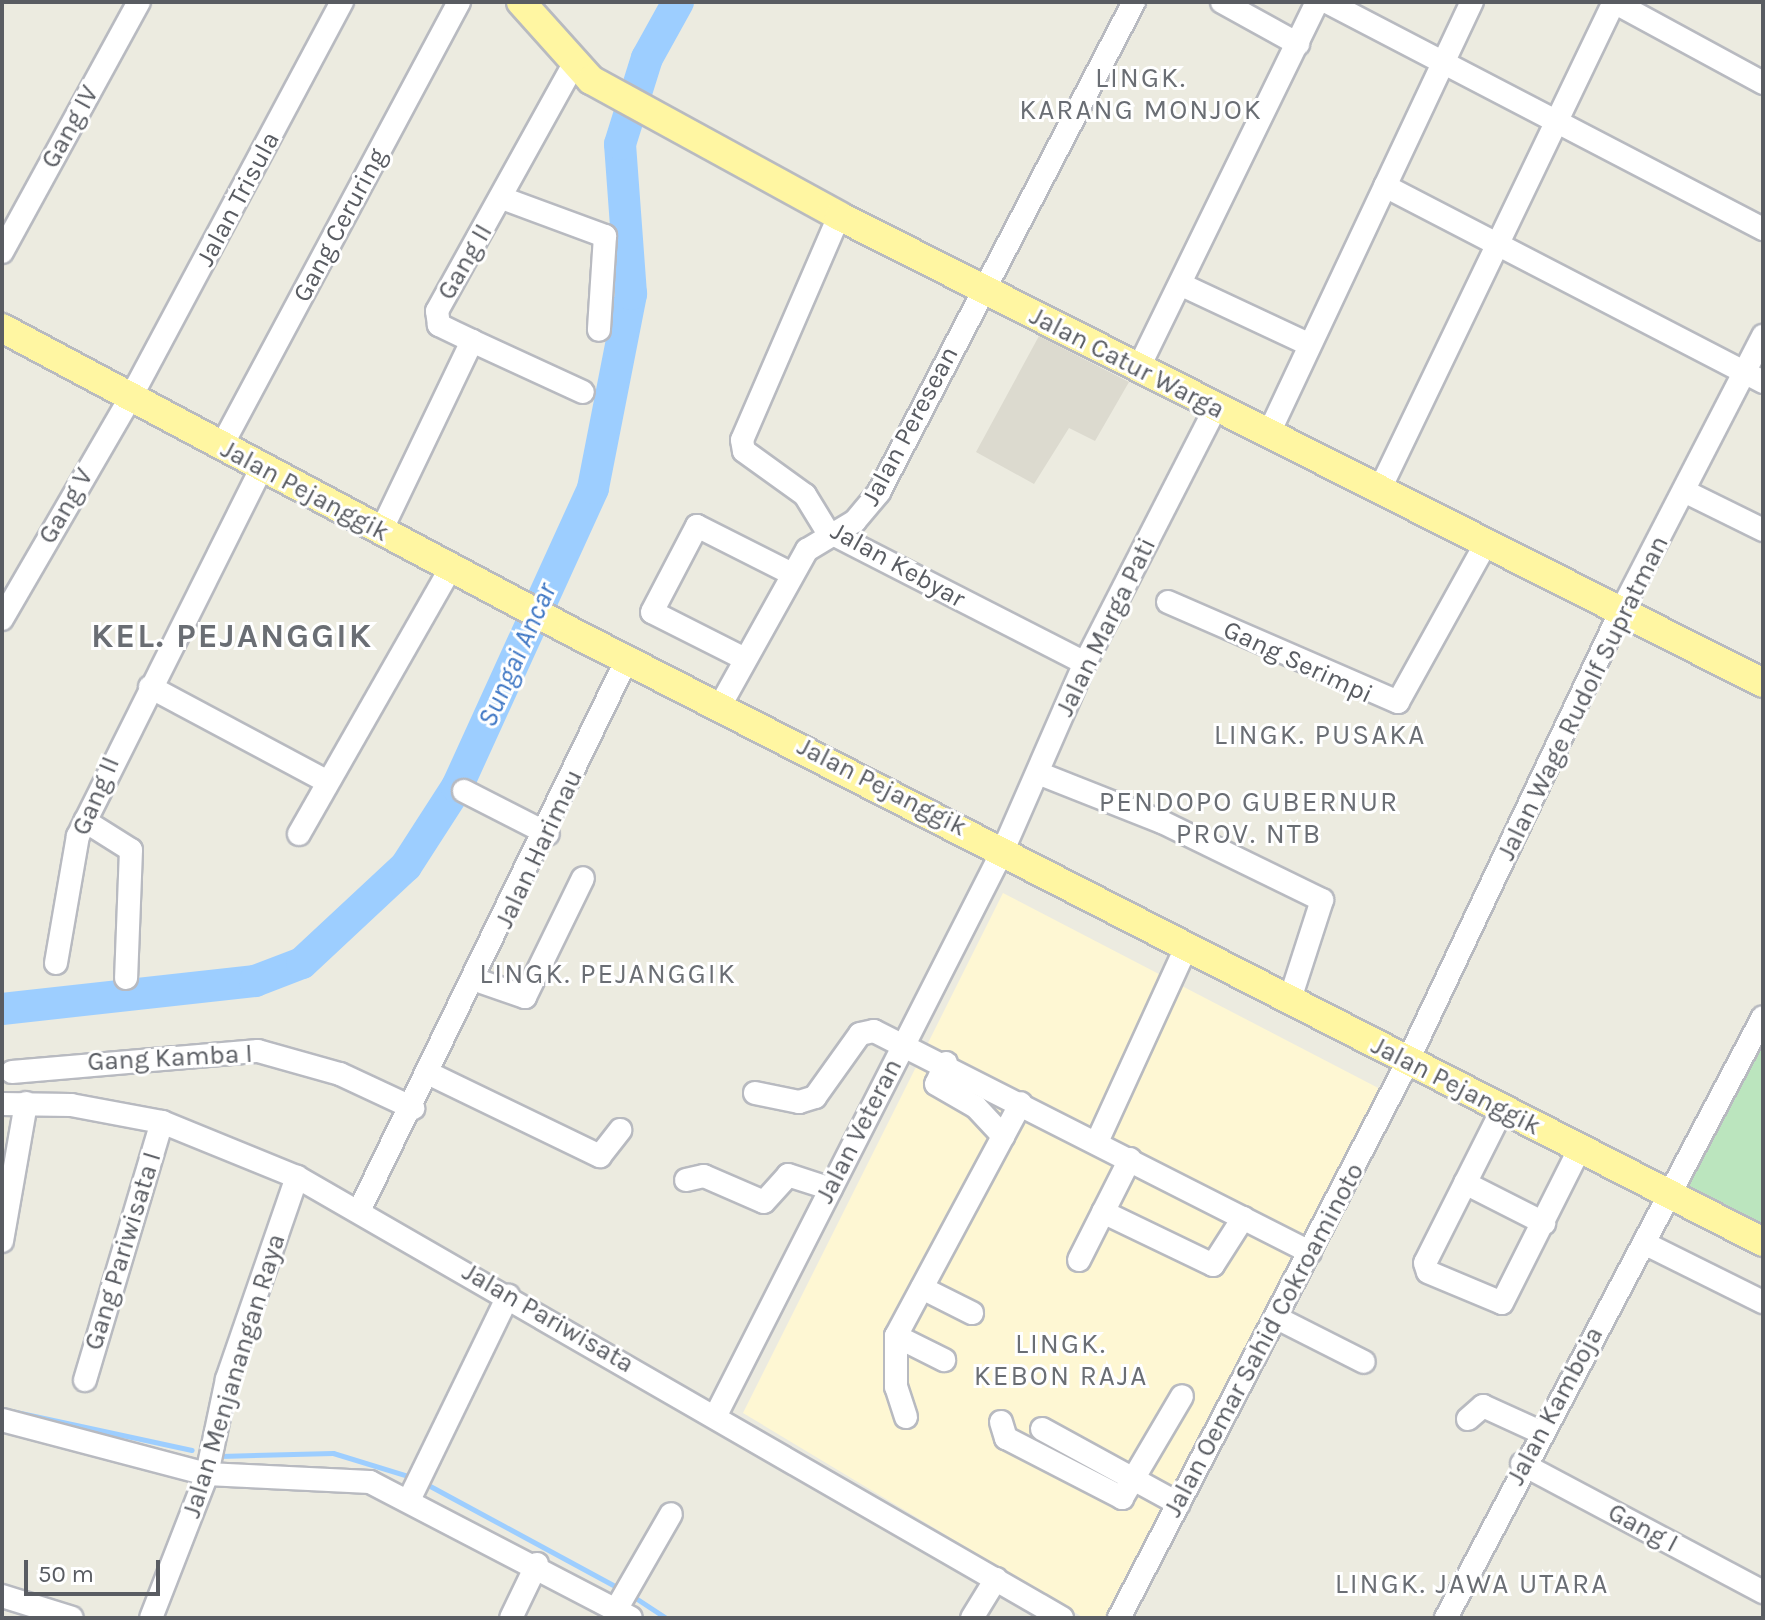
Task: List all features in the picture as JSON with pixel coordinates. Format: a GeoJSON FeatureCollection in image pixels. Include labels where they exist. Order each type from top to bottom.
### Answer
{"type":"FeatureCollection","features":[{"type":"Feature","properties":{"kind":"main road","name":"Jalan Catur Warga"},"geometry":{"type":"LineString","coordinates":[[521,2],[582,73],[839,216],[1139,367],[1484,547],[1763,683]]}},
{"type":"Feature","properties":{"kind":"main road","name":"Jalan Pejanggik"},"geometry":{"type":"LineString","coordinates":[[2,328],[132,395],[261,469],[572,632],[1004,848],[1408,1063],[1763,1242]]}},
{"type":"Feature","properties":{"kind":"street","name":"Gang IV"},"geometry":{"type":"LineString","coordinates":[[2,252],[139,2]]}},
{"type":"Feature","properties":{"kind":"street","name":"Jalan Trisula"},"geometry":{"type":"LineString","coordinates":[[132,395],[342,2]]}},
{"type":"Feature","properties":{"kind":"street","name":"Gang Ceruring"},"geometry":{"type":"LineString","coordinates":[[221,447],[459,2]]}},
{"type":"Feature","properties":{"kind":"street","name":"Jalan Peresean"},"geometry":{"type":"LineString","coordinates":[[720,706],[792,574],[827,531],[855,521],[879,492],[980,288],[1134,2]]}},
{"type":"Feature","properties":{"kind":"street"},"geometry":{"type":"LineString","coordinates":[[1222,2],[1298,44]]}},
{"type":"Feature","properties":{"kind":"street"},"geometry":{"type":"LineString","coordinates":[[1139,367],[1182,285],[1317,2]]}},
{"type":"Feature","properties":{"kind":"street"},"geometry":{"type":"LineString","coordinates":[[1327,2],[1554,123],[1763,229]]}},
{"type":"Feature","properties":{"kind":"street"},"geometry":{"type":"LineString","coordinates":[[1268,435],[1472,2]]}},
{"type":"Feature","properties":{"kind":"street"},"geometry":{"type":"LineString","coordinates":[[1379,491],[1501,243],[1554,123],[1614,2],[1763,83]]}},
{"type":"Feature","properties":{"kind":"street","name":"Gang II"},"geometry":{"type":"LineString","coordinates":[[381,531],[472,341],[439,325],[437,311],[502,198],[582,73]]}},
{"type":"Feature","properties":{"kind":"street"},"geometry":{"type":"LineString","coordinates":[[1385,186],[1501,243],[1754,378]]}},
{"type":"Feature","properties":{"kind":"street"},"geometry":{"type":"LineString","coordinates":[[502,198],[605,236],[599,330]]}},
{"type":"Feature","properties":{"kind":"street","name":"Jalan Kebyar"},"geometry":{"type":"LineString","coordinates":[[839,216],[742,440],[750,461],[805,495],[827,531],[1085,663]]}},
{"type":"Feature","properties":{"kind":"street"},"geometry":{"type":"LineString","coordinates":[[1182,285],[1310,345]]}},
{"type":"Feature","properties":{"kind":"street","name":"Jalan Wage Rudolf Supratman"},"geometry":{"type":"LineString","coordinates":[[1408,1063],[1620,613],[1686,492],[1754,378],[1763,336]]}},
{"type":"Feature","properties":{"kind":"street"},"geometry":{"type":"LineString","coordinates":[[472,341],[583,392]]}},
{"type":"Feature","properties":{"kind":"street","name":"Gang V"},"geometry":{"type":"LineString","coordinates":[[2,619],[132,395]]}},
{"type":"Feature","properties":{"kind":"street","name":"Jalan Marga Pati"},"geometry":{"type":"LineString","coordinates":[[1004,848],[1085,663],[1215,409]]}},
{"type":"Feature","properties":{"kind":"street","name":"Gang II"},"geometry":{"type":"LineString","coordinates":[[56,963],[69,868],[85,821],[261,469]]}},
{"type":"Feature","properties":{"kind":"street"},"geometry":{"type":"LineString","coordinates":[[1686,492],[1763,530]]}},
{"type":"Feature","properties":{"kind":"street"},"geometry":{"type":"LineString","coordinates":[[745,659],[652,612],[697,526],[792,574]]}},
{"type":"Feature","properties":{"kind":"street","name":"Gang Serimpi"},"geometry":{"type":"LineString","coordinates":[[1168,602],[1398,702],[1484,547]]}},
{"type":"Feature","properties":{"kind":"street"},"geometry":{"type":"LineString","coordinates":[[299,834],[324,780],[451,568]]}},
{"type":"Feature","properties":{"kind":"street","name":"Jalan Harimau"},"geometry":{"type":"LineString","coordinates":[[360,1209],[548,834],[627,659]]}},
{"type":"Feature","properties":{"kind":"street"},"geometry":{"type":"LineString","coordinates":[[150,687],[324,780]]}},
{"type":"Feature","properties":{"kind":"street"},"geometry":{"type":"LineString","coordinates":[[1038,773],[1322,900],[1290,999]]}},
{"type":"Feature","properties":{"kind":"street"},"geometry":{"type":"LineString","coordinates":[[464,791],[548,834]]}},
{"type":"Feature","properties":{"kind":"street"},"geometry":{"type":"LineString","coordinates":[[85,821],[131,850],[126,978]]}},
{"type":"Feature","properties":{"kind":"street","name":"Jalan Veteran"},"geometry":{"type":"LineString","coordinates":[[716,1415],[1004,848]]}},
{"type":"Feature","properties":{"kind":"street"},"geometry":{"type":"LineString","coordinates":[[476,980],[525,997],[583,878]]}},
{"type":"Feature","properties":{"kind":"street"},"geometry":{"type":"LineString","coordinates":[[1097,1142],[1187,945]]}},
{"type":"Feature","properties":{"kind":"street","name":"Jalan Kamboja"},"geometry":{"type":"LineString","coordinates":[[1446,1618],[1522,1464],[1670,1196],[1763,1017]]}},
{"type":"Feature","properties":{"kind":"street"},"geometry":{"type":"LineString","coordinates":[[755,1093],[799,1102],[815,1097],[860,1034],[904,1042],[1310,1252]]}},
{"type":"Feature","properties":{"kind":"street","name":"Gang Kamba I"},"geometry":{"type":"LineString","coordinates":[[12,1072],[258,1051],[340,1074],[413,1108]]}},
{"type":"Feature","properties":{"kind":"street"},"geometry":{"type":"LineString","coordinates":[[946,1063],[936,1084],[976,1107],[1003,1136]]}},
{"type":"Feature","properties":{"kind":"street","name":"Jalan Oemar Sahid Cokroaminoto"},"geometry":{"type":"LineString","coordinates":[[1119,1618],[1408,1063]]}},
{"type":"Feature","properties":{"kind":"street"},"geometry":{"type":"LineString","coordinates":[[430,1074],[600,1156],[620,1130]]}},
{"type":"Feature","properties":{"kind":"street"},"geometry":{"type":"LineString","coordinates":[[2,1241],[26,1103]]}},
{"type":"Feature","properties":{"kind":"street","name":"Jalan Pariwisata"},"geometry":{"type":"LineString","coordinates":[[2,1104],[26,1103],[162,1122],[297,1177],[360,1209],[1062,1618]]}},
{"type":"Feature","properties":{"kind":"street"},"geometry":{"type":"LineString","coordinates":[[906,1417],[896,1387],[896,1336],[1021,1103]]}},
{"type":"Feature","properties":{"kind":"street"},"geometry":{"type":"LineString","coordinates":[[1502,1110],[1424,1265],[1492,1304],[1505,1301],[1579,1150]]}},
{"type":"Feature","properties":{"kind":"street","name":"Gang Pariwisata I"},"geometry":{"type":"LineString","coordinates":[[85,1380],[162,1122]]}},
{"type":"Feature","properties":{"kind":"street"},"geometry":{"type":"LineString","coordinates":[[1079,1260],[1130,1159]]}},
{"type":"Feature","properties":{"kind":"street"},"geometry":{"type":"LineString","coordinates":[[686,1180],[704,1176],[764,1202],[788,1175],[831,1189]]}},
{"type":"Feature","properties":{"kind":"street","name":"Jalan Menjanangan Raya"},"geometry":{"type":"LineString","coordinates":[[151,1618],[207,1474],[227,1379],[297,1177]]}},
{"type":"Feature","properties":{"kind":"street"},"geometry":{"type":"LineString","coordinates":[[1465,1183],[1544,1223]]}},
{"type":"Feature","properties":{"kind":"street"},"geometry":{"type":"LineString","coordinates":[[1103,1212],[1213,1265],[1243,1218]]}},
{"type":"Feature","properties":{"kind":"street"},"geometry":{"type":"LineString","coordinates":[[1644,1243],[1763,1302]]}},
{"type":"Feature","properties":{"kind":"street"},"geometry":{"type":"LineString","coordinates":[[922,1288],[972,1313]]}},
{"type":"Feature","properties":{"kind":"street"},"geometry":{"type":"LineString","coordinates":[[412,1495],[508,1296]]}},
{"type":"Feature","properties":{"kind":"street"},"geometry":{"type":"LineString","coordinates":[[1277,1318],[1364,1362]]}},
{"type":"Feature","properties":{"kind":"street"},"geometry":{"type":"LineString","coordinates":[[896,1336],[944,1360]]}},
{"type":"Feature","properties":{"kind":"street"},"geometry":{"type":"LineString","coordinates":[[1001,1422],[1006,1438],[1114,1496],[1128,1495],[1182,1396]]}},
{"type":"Feature","properties":{"kind":"street"},"geometry":{"type":"LineString","coordinates":[[1468,1419],[1483,1406],[1540,1432]]}},
{"type":"Feature","properties":{"kind":"street"},"geometry":{"type":"LineString","coordinates":[[2,1420],[207,1474],[257,1481],[339,1476],[412,1495],[537,1564],[626,1603],[671,1514]]}},
{"type":"Feature","properties":{"kind":"street"},"geometry":{"type":"LineString","coordinates":[[1042,1429],[1179,1504]]}},
{"type":"Feature","properties":{"kind":"street","name":"Gang I"},"geometry":{"type":"LineString","coordinates":[[1522,1464],[1763,1592]]}},
{"type":"Feature","properties":{"kind":"street"},"geometry":{"type":"LineString","coordinates":[[511,1618],[537,1564]]}},
{"type":"Feature","properties":{"kind":"street"},"geometry":{"type":"LineString","coordinates":[[972,1618],[996,1579]]}},
{"type":"Feature","properties":{"kind":"street"},"geometry":{"type":"LineString","coordinates":[[2,1596],[72,1618]]}},
{"type":"Feature","properties":{"kind":"shaded area"},"geometry":{"type":"Polygon","coordinates":[[[1039,336],[1129,382],[1095,441],[1069,428],[1034,484],[976,452],[1039,336]]]}},
{"type":"Feature","properties":{"kind":"shaded area"},"geometry":{"type":"Polygon","coordinates":[[[1003,893],[1386,1092],[1108,1618],[1084,1618],[743,1413],[1003,893]]]}},
{"type":"Feature","properties":{"kind":"green space"},"geometry":{"type":"Polygon","coordinates":[[[1763,1018],[1763,1233],[1673,1191],[1763,1018]]]}},
{"type":"Feature","properties":{"kind":"waterway","name":"Sungai Ancar"},"geometry":{"type":"LineString","coordinates":[[2,1009],[255,981],[302,963],[406,866],[457,787],[593,488],[631,294],[620,144],[647,58],[678,2]]}},
{"type":"Feature","properties":{"kind":"waterway"},"geometry":{"type":"LineString","coordinates":[[2,1409],[192,1450]]}},
{"type":"Feature","properties":{"kind":"waterway"},"geometry":{"type":"LineString","coordinates":[[220,1456],[333,1453],[408,1476]]}},
{"type":"Feature","properties":{"kind":"waterway"},"geometry":{"type":"LineString","coordinates":[[430,1486],[622,1590]]}},
{"type":"Feature","properties":{"kind":"waterway"},"geometry":{"type":"LineString","coordinates":[[631,1595],[666,1618]]}},
{"type":"Feature","properties":{"kind":"district","name":"LINGK. KARANG MONJOK"},"geometry":{"type":"Point","coordinates":[1141,94]}},
{"type":"Feature","properties":{"kind":"district","name":"KEL. PEJANGGIK"},"geometry":{"type":"Point","coordinates":[232,637]}},
{"type":"Feature","properties":{"kind":"district","name":"LINGK. PUSAKA"},"geometry":{"type":"Point","coordinates":[1320,735]}},
{"type":"Feature","properties":{"kind":"district","name":"PENDOPO GUBERNUR PROV. NTB"},"geometry":{"type":"Point","coordinates":[1249,818]}},
{"type":"Feature","properties":{"kind":"district","name":"LINGK. PEJANGGIK"},"geometry":{"type":"Point","coordinates":[608,974]}},
{"type":"Feature","properties":{"kind":"district","name":"LINGK. KEBON RAJA"},"geometry":{"type":"Point","coordinates":[1061,1360]}},
{"type":"Feature","properties":{"kind":"district","name":"LINGK. JAWA UTARA"},"geometry":{"type":"Point","coordinates":[1472,1584]}}]}
